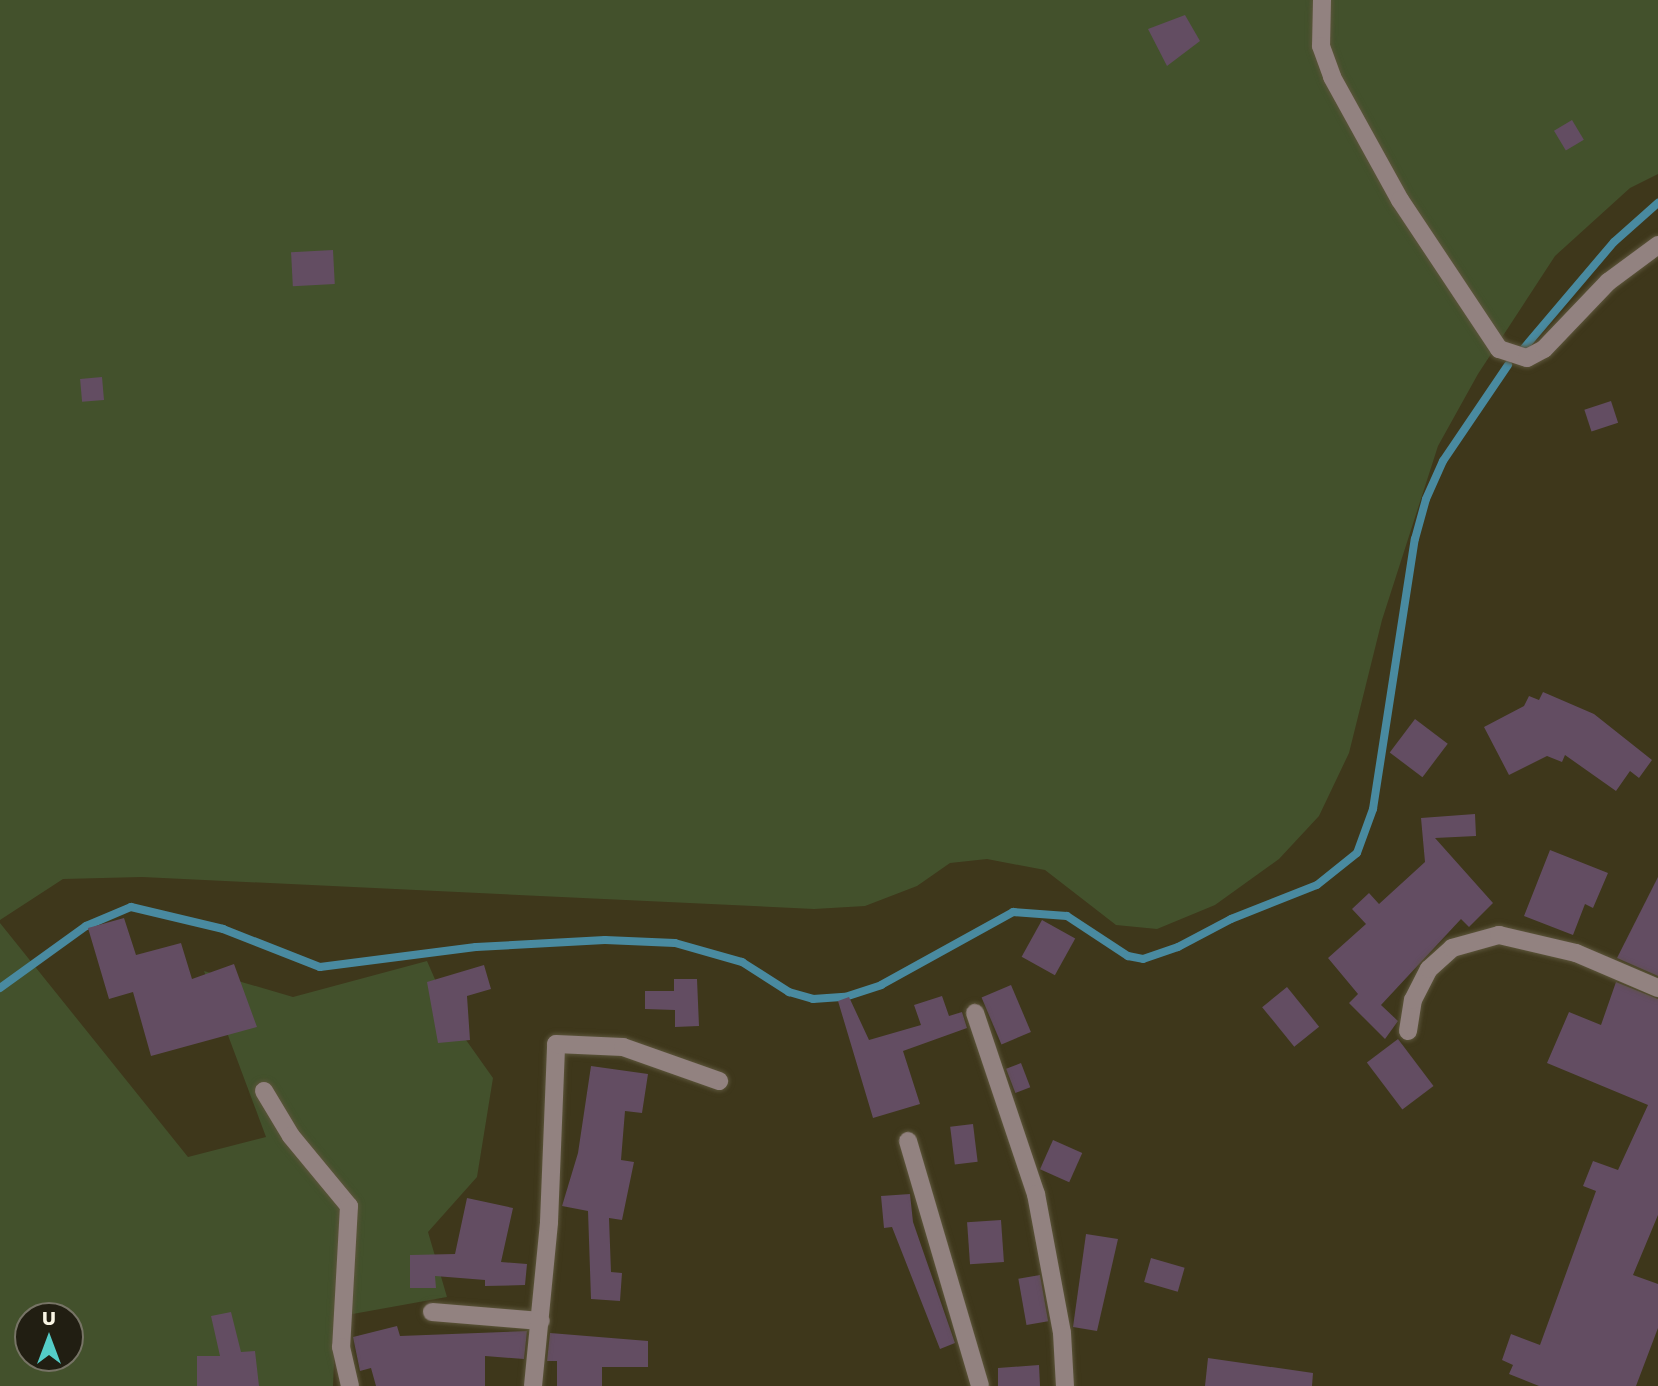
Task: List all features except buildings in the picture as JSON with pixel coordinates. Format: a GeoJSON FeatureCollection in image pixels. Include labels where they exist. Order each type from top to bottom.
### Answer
{"type":"FeatureCollection","features":[{"type":"Feature","properties":{"kind":"street"},"geometry":{"type":"LineString","coordinates":[[1322,0],[1321,46],[1332,76],[1400,200],[1506,355],[1527,358],[1544,349],[1608,282],[1658,245]]}},
{"type":"Feature","properties":{"kind":"street"},"geometry":{"type":"LineString","coordinates":[[1408,1031],[1413,1000],[1429,970],[1452,948],[1499,935],[1576,953],[1658,988]]}},
{"type":"Feature","properties":{"kind":"street"},"geometry":{"type":"LineString","coordinates":[[975,1013],[1037,1194],[1062,1333],[1065,1386]]}},
{"type":"Feature","properties":{"kind":"street"},"geometry":{"type":"LineString","coordinates":[[533,1386],[541,1321],[556,1044],[623,1047],[719,1081]]}},
{"type":"Feature","properties":{"kind":"street"},"geometry":{"type":"LineString","coordinates":[[264,1091],[291,1136],[349,1206],[341,1347],[350,1386]]}},
{"type":"Feature","properties":{"kind":"street"},"geometry":{"type":"LineString","coordinates":[[908,1141],[980,1386]]}},
{"type":"Feature","properties":{"kind":"street"},"geometry":{"type":"LineString","coordinates":[[432,1312],[541,1321]]}},
{"type":"Feature","properties":{"kind":"green space"},"geometry":{"type":"Polygon","coordinates":[[[0,0],[1658,0],[1658,174],[1630,188],[1555,256],[1478,374],[1438,446],[1382,620],[1349,753],[1319,816],[1279,859],[1215,905],[1157,929],[1116,925],[1045,870],[987,859],[950,863],[917,886],[865,906],[814,909],[142,877],[63,879],[0,920],[0,0]]]}},
{"type":"Feature","properties":{"kind":"green space"},"geometry":{"type":"Polygon","coordinates":[[[0,923],[188,1157],[266,1137],[204,971],[293,997],[427,961],[454,1023],[493,1078],[477,1177],[428,1232],[447,1297],[336,1317],[333,1386],[0,1386],[0,923]]]}},
{"type":"Feature","properties":{"kind":"waterway"},"geometry":{"type":"LineString","coordinates":[[1524,348],[1614,242],[1658,203]]}},
{"type":"Feature","properties":{"kind":"waterway"},"geometry":{"type":"LineString","coordinates":[[0,988],[86,926],[131,907],[223,929],[320,967],[476,947],[605,940],[675,943],[742,962],[789,992],[813,999],[845,997],[881,985],[1013,912],[1067,916],[1128,956],[1143,959],[1178,947],[1231,919],[1317,885],[1357,853],[1373,809],[1415,539],[1426,499],[1443,461],[1508,365]]}}]}
